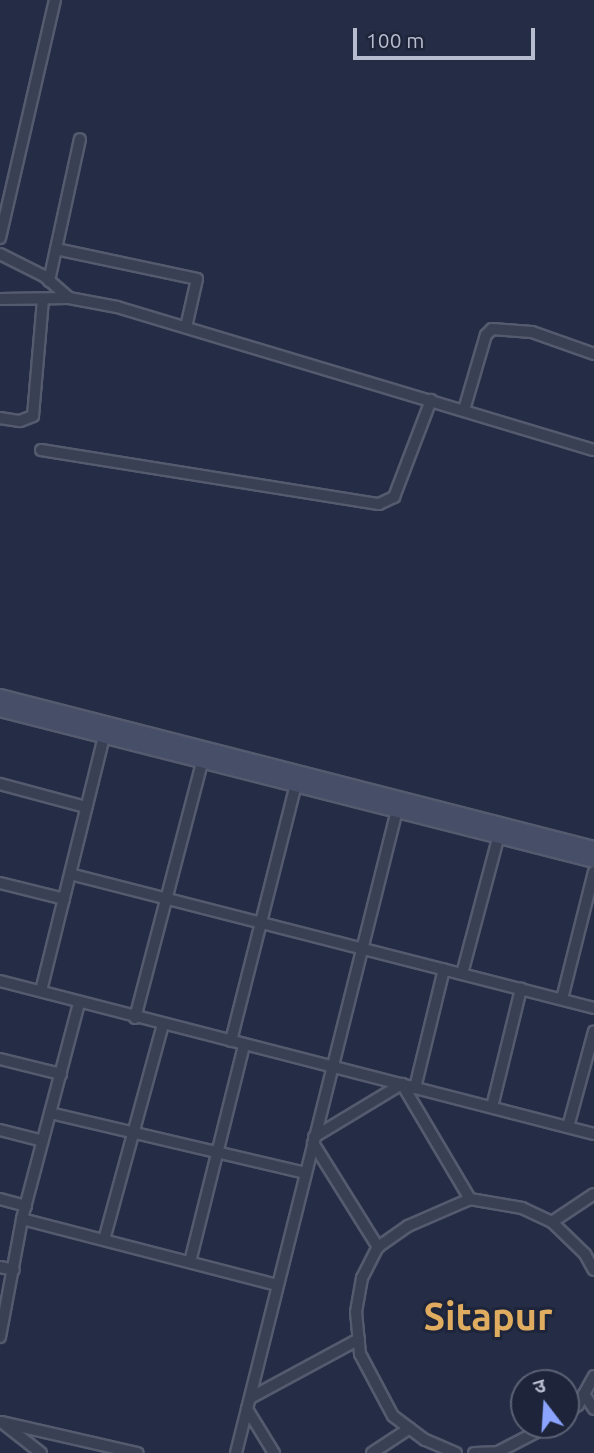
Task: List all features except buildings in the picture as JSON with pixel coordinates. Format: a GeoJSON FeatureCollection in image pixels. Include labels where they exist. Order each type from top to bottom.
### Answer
{"type":"FeatureCollection","features":[{"type":"Feature","properties":{"kind":"street"},"geometry":{"type":"LineString","coordinates":[[0,238],[55,0]]}},
{"type":"Feature","properties":{"kind":"street"},"geometry":{"type":"LineString","coordinates":[[49,281],[80,139]]}},
{"type":"Feature","properties":{"kind":"street"},"geometry":{"type":"LineString","coordinates":[[56,249],[197,279],[186,327]]}},
{"type":"Feature","properties":{"kind":"street"},"geometry":{"type":"LineString","coordinates":[[0,254],[49,281],[69,298]]}},
{"type":"Feature","properties":{"kind":"street"},"geometry":{"type":"LineString","coordinates":[[0,299],[69,298],[186,327],[594,450]]}},
{"type":"Feature","properties":{"kind":"street"},"geometry":{"type":"LineString","coordinates":[[0,418],[20,421],[33,416],[43,300]]}},
{"type":"Feature","properties":{"kind":"street"},"geometry":{"type":"LineString","coordinates":[[464,410],[486,335],[492,329],[532,332],[594,355]]}},
{"type":"Feature","properties":{"kind":"street"},"geometry":{"type":"LineString","coordinates":[[41,450],[379,504],[394,497],[431,400]]}},
{"type":"Feature","properties":{"kind":"street"},"geometry":{"type":"LineString","coordinates":[[0,697],[594,849]]}},
{"type":"Feature","properties":{"kind":"street"},"geometry":{"type":"LineString","coordinates":[[0,709],[594,860]]}},
{"type":"Feature","properties":{"kind":"street"},"geometry":{"type":"LineString","coordinates":[[41,991],[104,736]]}},
{"type":"Feature","properties":{"kind":"street"},"geometry":{"type":"LineString","coordinates":[[135,1018],[202,762]]}},
{"type":"Feature","properties":{"kind":"street"},"geometry":{"type":"LineString","coordinates":[[0,785],[86,807]]}},
{"type":"Feature","properties":{"kind":"street"},"geometry":{"type":"LineString","coordinates":[[231,1041],[296,785]]}},
{"type":"Feature","properties":{"kind":"street"},"geometry":{"type":"LineString","coordinates":[[236,1453],[397,810]]}},
{"type":"Feature","properties":{"kind":"street"},"geometry":{"type":"LineString","coordinates":[[463,974],[499,835]]}},
{"type":"Feature","properties":{"kind":"street"},"geometry":{"type":"LineString","coordinates":[[562,999],[594,872]]}},
{"type":"Feature","properties":{"kind":"street"},"geometry":{"type":"LineString","coordinates":[[70,873],[594,1007]]}},
{"type":"Feature","properties":{"kind":"street"},"geometry":{"type":"LineString","coordinates":[[0,883],[64,899]]}},
{"type":"Feature","properties":{"kind":"street"},"geometry":{"type":"LineString","coordinates":[[415,1088],[444,969]]}},
{"type":"Feature","properties":{"kind":"street"},"geometry":{"type":"LineString","coordinates":[[0,981],[79,1004],[594,1134]]}},
{"type":"Feature","properties":{"kind":"street"},"geometry":{"type":"LineString","coordinates":[[492,1107],[521,989]]}},
{"type":"Feature","properties":{"kind":"street"},"geometry":{"type":"LineString","coordinates":[[0,1337],[22,1219],[79,1004]]}},
{"type":"Feature","properties":{"kind":"street"},"geometry":{"type":"LineString","coordinates":[[104,1240],[163,1025]]}},
{"type":"Feature","properties":{"kind":"street"},"geometry":{"type":"LineString","coordinates":[[568,1127],[594,1031]]}},
{"type":"Feature","properties":{"kind":"street"},"geometry":{"type":"LineString","coordinates":[[190,1262],[244,1045]]}},
{"type":"Feature","properties":{"kind":"street"},"geometry":{"type":"LineString","coordinates":[[0,1059],[61,1074]]}},
{"type":"Feature","properties":{"kind":"street"},"geometry":{"type":"LineString","coordinates":[[313,1140],[402,1084]]}},
{"type":"Feature","properties":{"kind":"street"},"geometry":{"type":"LineString","coordinates":[[402,1084],[470,1199]]}},
{"type":"Feature","properties":{"kind":"street"},"geometry":{"type":"LineString","coordinates":[[50,1113],[305,1173]]}},
{"type":"Feature","properties":{"kind":"street"},"geometry":{"type":"LineString","coordinates":[[0,1130],[43,1141]]}},
{"type":"Feature","properties":{"kind":"street"},"geometry":{"type":"LineString","coordinates":[[313,1140],[378,1247]]}},
{"type":"Feature","properties":{"kind":"street"},"geometry":{"type":"LineString","coordinates":[[552,1222],[594,1194]]}},
{"type":"Feature","properties":{"kind":"street"},"geometry":{"type":"LineString","coordinates":[[0,1199],[26,1206]]}},
{"type":"Feature","properties":{"kind":"street"},"geometry":{"type":"LineString","coordinates":[[456,1453],[393,1416],[370,1380],[359,1339],[356,1312],[362,1278],[378,1247],[408,1226],[470,1199],[522,1208],[552,1222],[585,1254],[594,1270]]}},
{"type":"Feature","properties":{"kind":"street"},"geometry":{"type":"LineString","coordinates":[[22,1219],[277,1285]]}},
{"type":"Feature","properties":{"kind":"street"},"geometry":{"type":"LineString","coordinates":[[0,1267],[14,1270]]}},
{"type":"Feature","properties":{"kind":"street"},"geometry":{"type":"LineString","coordinates":[[248,1403],[359,1339]]}},
{"type":"Feature","properties":{"kind":"street"},"geometry":{"type":"LineString","coordinates":[[580,1398],[594,1376]]}},
{"type":"Feature","properties":{"kind":"street"},"geometry":{"type":"LineString","coordinates":[[584,1394],[594,1409]]}},
{"type":"Feature","properties":{"kind":"street"},"geometry":{"type":"LineString","coordinates":[[248,1403],[274,1453]]}},
{"type":"Feature","properties":{"kind":"street"},"geometry":{"type":"LineString","coordinates":[[1,1421],[41,1453]]}},
{"type":"Feature","properties":{"kind":"street"},"geometry":{"type":"LineString","coordinates":[[1,1421],[138,1453]]}},
{"type":"Feature","properties":{"kind":"street"},"geometry":{"type":"LineString","coordinates":[[372,1453],[410,1428]]}},
{"type":"Feature","properties":{"kind":"street"},"geometry":{"type":"LineString","coordinates":[[474,1453],[499,1452],[524,1439]]}},
{"type":"Feature","properties":{"kind":"district","name":"Sitapur"},"geometry":{"type":"Point","coordinates":[488,1317]}}]}
